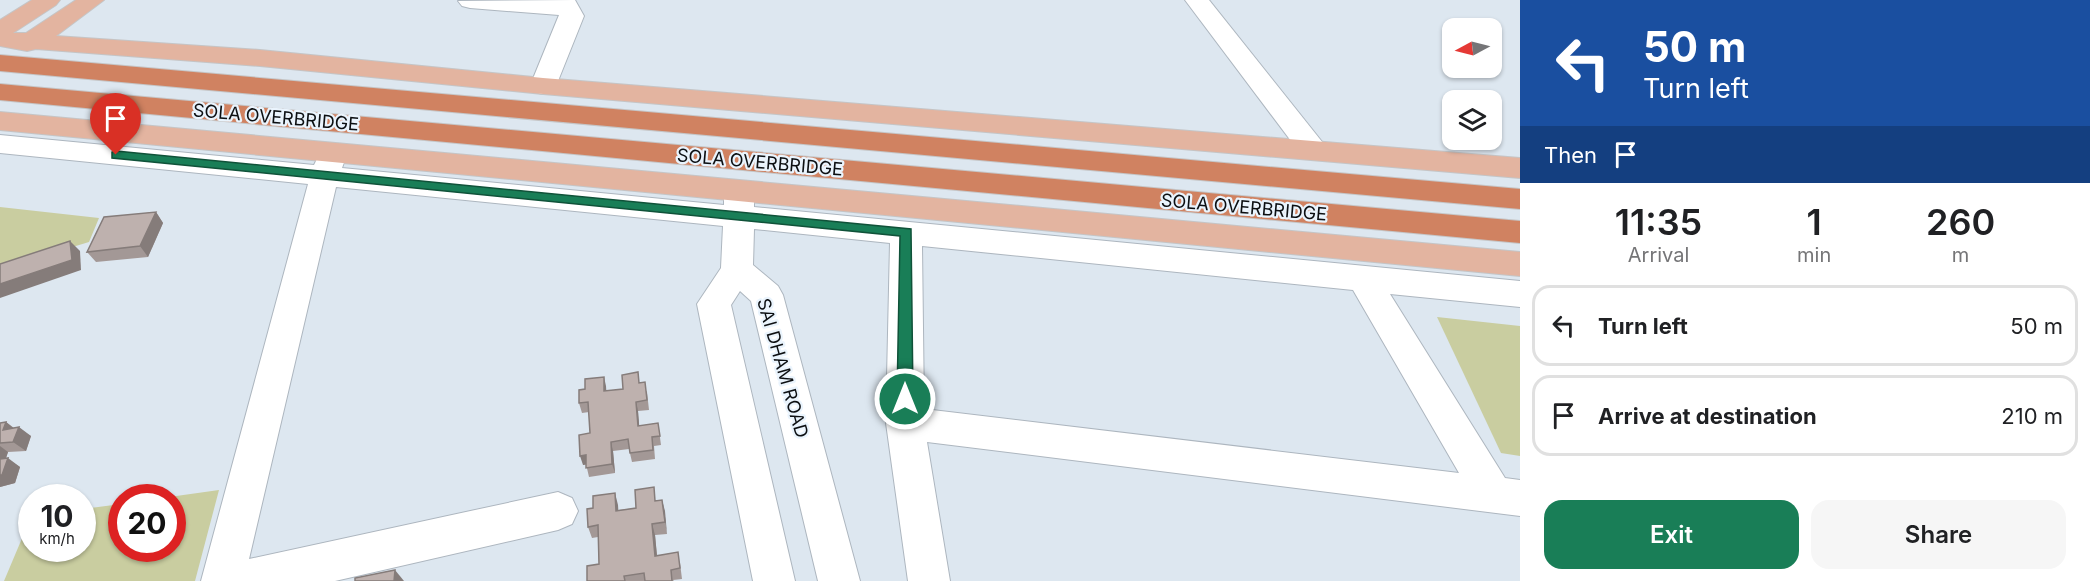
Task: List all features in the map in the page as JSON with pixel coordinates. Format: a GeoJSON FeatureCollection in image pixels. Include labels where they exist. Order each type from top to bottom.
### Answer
{"type":"FeatureCollection","features":[{"type":"Feature","properties":{"kind":"highway","name":"SOLA OVERBRIDGE"},"geometry":{"type":"LineString","coordinates":[[0,63],[1520,199]]}},
{"type":"Feature","properties":{"kind":"highway","name":"SOLA OVERBRIDGE"},"geometry":{"type":"LineString","coordinates":[[0,92],[1520,232]]}},
{"type":"Feature","properties":{"kind":"main road"},"geometry":{"type":"LineString","coordinates":[[0,30],[48,0]]}},
{"type":"Feature","properties":{"kind":"main road"},"geometry":{"type":"LineString","coordinates":[[0,57],[33,41],[92,0]]}},
{"type":"Feature","properties":{"kind":"main road"},"geometry":{"type":"LineString","coordinates":[[0,39],[260,58],[543,86],[1520,168]]}},
{"type":"Feature","properties":{"kind":"main road"},"geometry":{"type":"LineString","coordinates":[[0,121],[329,164]]}},
{"type":"Feature","properties":{"kind":"main road"},"geometry":{"type":"LineString","coordinates":[[739,204],[1520,264]]}},
{"type":"Feature","properties":{"kind":"street"},"geometry":{"type":"LineString","coordinates":[[1197,0],[1313,150]]}},
{"type":"Feature","properties":{"kind":"street"},"geometry":{"type":"LineString","coordinates":[[470,1],[565,4],[572,16],[543,86]]}},
{"type":"Feature","properties":{"kind":"street"},"geometry":{"type":"LineString","coordinates":[[0,144],[329,164],[739,204],[906,232],[1520,294]]}},
{"type":"Feature","properties":{"kind":"street"},"geometry":{"type":"LineString","coordinates":[[222,581],[329,164]]}},
{"type":"Feature","properties":{"kind":"street"},"geometry":{"type":"LineString","coordinates":[[739,204],[737,270],[714,304],[774,581]]}},
{"type":"Feature","properties":{"kind":"street"},"geometry":{"type":"LineString","coordinates":[[906,232],[905,423],[929,581]]}},
{"type":"Feature","properties":{"kind":"street","name":"SAI DHAM ROAD"},"geometry":{"type":"LineString","coordinates":[[737,270],[766,295],[839,581]]}},
{"type":"Feature","properties":{"kind":"street"},"geometry":{"type":"LineString","coordinates":[[1363,278],[1507,497]]}},
{"type":"Feature","properties":{"kind":"street"},"geometry":{"type":"LineString","coordinates":[[905,423],[1507,497]]}},
{"type":"Feature","properties":{"kind":"street"},"geometry":{"type":"LineString","coordinates":[[243,581],[558,511]]}},
{"type":"Feature","properties":{"kind":"green space"},"geometry":{"type":"Polygon","coordinates":[[[0,207],[99,218],[89,242],[0,269],[0,207]]]}},
{"type":"Feature","properties":{"kind":"green space"},"geometry":{"type":"Polygon","coordinates":[[[1437,317],[1520,326],[1520,456],[1501,453],[1437,317]]]}},
{"type":"Feature","properties":{"kind":"green space"},"geometry":{"type":"Polygon","coordinates":[[[219,490],[195,581],[4,581],[18,548],[18,562],[96,562],[96,507],[108,506],[108,562],[186,562],[186,495],[219,490]]]}},
{"type":"Feature","properties":{"kind":"building"},"geometry":{"type":"Polygon","coordinates":[[[156,212],[140,246],[87,252],[104,217],[156,212]]]}},
{"type":"Feature","properties":{"kind":"building"},"geometry":{"type":"Polygon","coordinates":[[[70,241],[72,260],[0,284],[0,264],[70,241]]]}},
{"type":"Feature","properties":{"kind":"building"},"geometry":{"type":"Polygon","coordinates":[[[638,372],[639,383],[645,382],[647,400],[636,402],[638,426],[658,423],[660,436],[652,437],[653,450],[630,453],[628,439],[611,442],[612,464],[586,468],[586,455],[580,456],[579,435],[590,433],[588,402],[579,403],[579,390],[585,389],[585,379],[604,377],[604,391],[623,389],[622,375],[638,372]]]}},
{"type":"Feature","properties":{"kind":"building"},"geometry":{"type":"Polygon","coordinates":[[[6,422],[3,430],[19,427],[13,442],[0,443],[0,423],[6,422]]]}},
{"type":"Feature","properties":{"kind":"building"},"geometry":{"type":"Polygon","coordinates":[[[8,458],[2,475],[0,475],[0,459],[8,458]]]}},
{"type":"Feature","properties":{"kind":"building"},"geometry":{"type":"Polygon","coordinates":[[[654,487],[655,501],[662,500],[665,522],[652,524],[655,556],[678,552],[680,568],[671,570],[672,581],[645,581],[644,573],[624,576],[625,581],[587,581],[587,566],[599,564],[598,525],[588,527],[587,509],[593,508],[593,496],[615,493],[616,511],[636,508],[635,490],[654,487]]]}},
{"type":"Feature","properties":{"kind":"building"},"geometry":{"type":"Polygon","coordinates":[[[395,570],[394,581],[355,581],[355,578],[395,570]]]}},
{"type":"Feature","properties":{"kind":"route"},"geometry":{"type":"LineString","coordinates":[[116,155],[906,232],[905,399]]}}]}
